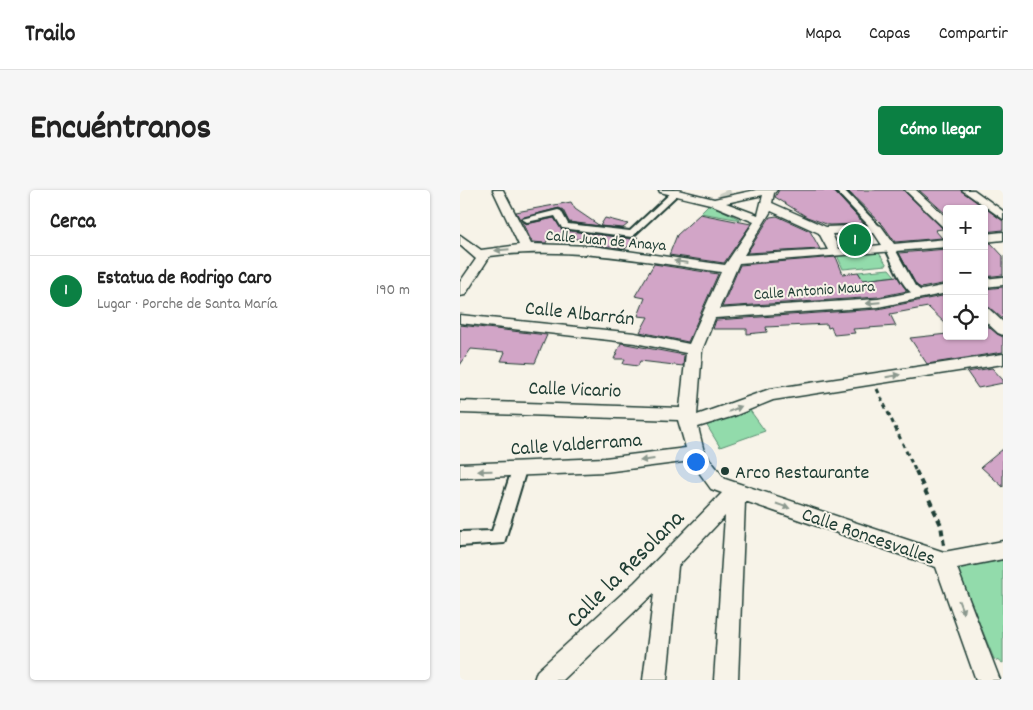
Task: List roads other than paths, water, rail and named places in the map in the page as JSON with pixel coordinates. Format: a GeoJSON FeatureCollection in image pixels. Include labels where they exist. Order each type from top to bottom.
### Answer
{"type":"FeatureCollection","features":[{"type":"Feature","properties":{"kind":"street"},"geometry":{"type":"LineString","coordinates":[[498,190],[520,220],[526,248]]}},
{"type":"Feature","properties":{"kind":"street"},"geometry":{"type":"LineString","coordinates":[[839,190],[877,229],[891,249],[911,288],[921,295]]}},
{"type":"Feature","properties":{"kind":"street"},"geometry":{"type":"LineString","coordinates":[[910,190],[943,221]]}},
{"type":"Feature","properties":{"kind":"street"},"geometry":{"type":"LineString","coordinates":[[967,190],[1003,216]]}},
{"type":"Feature","properties":{"kind":"street"},"geometry":{"type":"LineString","coordinates":[[696,454],[689,419],[694,350],[733,264],[760,220],[767,205],[770,191],[725,194],[714,202]]}},
{"type":"Feature","properties":{"kind":"street"},"geometry":{"type":"LineString","coordinates":[[520,220],[558,213],[565,226],[632,234],[669,192],[714,202],[734,212],[760,220]]}},
{"type":"Feature","properties":{"kind":"street"},"geometry":{"type":"LineString","coordinates":[[767,205],[824,231],[877,229]]}},
{"type":"Feature","properties":{"kind":"street"},"geometry":{"type":"LineString","coordinates":[[824,231],[836,252]]}},
{"type":"Feature","properties":{"kind":"street"},"geometry":{"type":"LineString","coordinates":[[988,238],[1003,236]]}},
{"type":"Feature","properties":{"kind":"street"},"geometry":{"type":"LineString","coordinates":[[460,239],[483,258],[460,292]]}},
{"type":"Feature","properties":{"kind":"street","name":"Calle Juan de Anaya"},"geometry":{"type":"LineString","coordinates":[[483,258],[491,251],[526,248],[592,250],[733,264],[836,252],[943,243]]}},
{"type":"Feature","properties":{"kind":"street"},"geometry":{"type":"LineString","coordinates":[[988,282],[1003,280]]}},
{"type":"Feature","properties":{"kind":"street","name":"Calle Antonio Maura"},"geometry":{"type":"LineString","coordinates":[[709,314],[878,302],[943,291]]}},
{"type":"Feature","properties":{"kind":"street"},"geometry":{"type":"LineString","coordinates":[[988,316],[1003,330]]}},
{"type":"Feature","properties":{"kind":"street","name":"Calle Albarrán"},"geometry":{"type":"LineString","coordinates":[[460,319],[635,338],[694,350]]}},
{"type":"Feature","properties":{"kind":"street","name":"Calle Vicario"},"geometry":{"type":"LineString","coordinates":[[460,407],[689,419],[728,412],[770,395],[824,384],[872,380],[1003,358]]}},
{"type":"Feature","properties":{"kind":"street","name":"Calle Valderrama"},"geometry":{"type":"LineString","coordinates":[[460,472],[605,465],[696,454]]}},
{"type":"Feature","properties":{"kind":"street","name":"Calle Roncesvalles"},"geometry":{"type":"LineString","coordinates":[[696,454],[718,484],[944,561],[1003,550]]}},
{"type":"Feature","properties":{"kind":"street"},"geometry":{"type":"LineString","coordinates":[[460,539],[498,538],[519,470]]}},
{"type":"Feature","properties":{"kind":"street"},"geometry":{"type":"LineString","coordinates":[[726,680],[736,491]]}},
{"type":"Feature","properties":{"kind":"street","name":"Calle la Resolana"},"geometry":{"type":"LineString","coordinates":[[546,680],[668,562],[736,491]]}},
{"type":"Feature","properties":{"kind":"street"},"geometry":{"type":"LineString","coordinates":[[944,561],[988,680]]}},
{"type":"Feature","properties":{"kind":"street"},"geometry":{"type":"LineString","coordinates":[[655,680],[668,562]]}},
{"type":"Feature","properties":{"kind":"tunnel"},"geometry":{"type":"LineString","coordinates":[[724,191],[726,196]]}},
{"type":"Feature","properties":{"kind":"place","name":"Estatua de Rodrigo Caro"},"geometry":{"type":"Point","coordinates":[855,240]}},
{"type":"Feature","properties":{"kind":"place","name":"Arco Restaurante"},"geometry":{"type":"Point","coordinates":[725,471]}}]}
